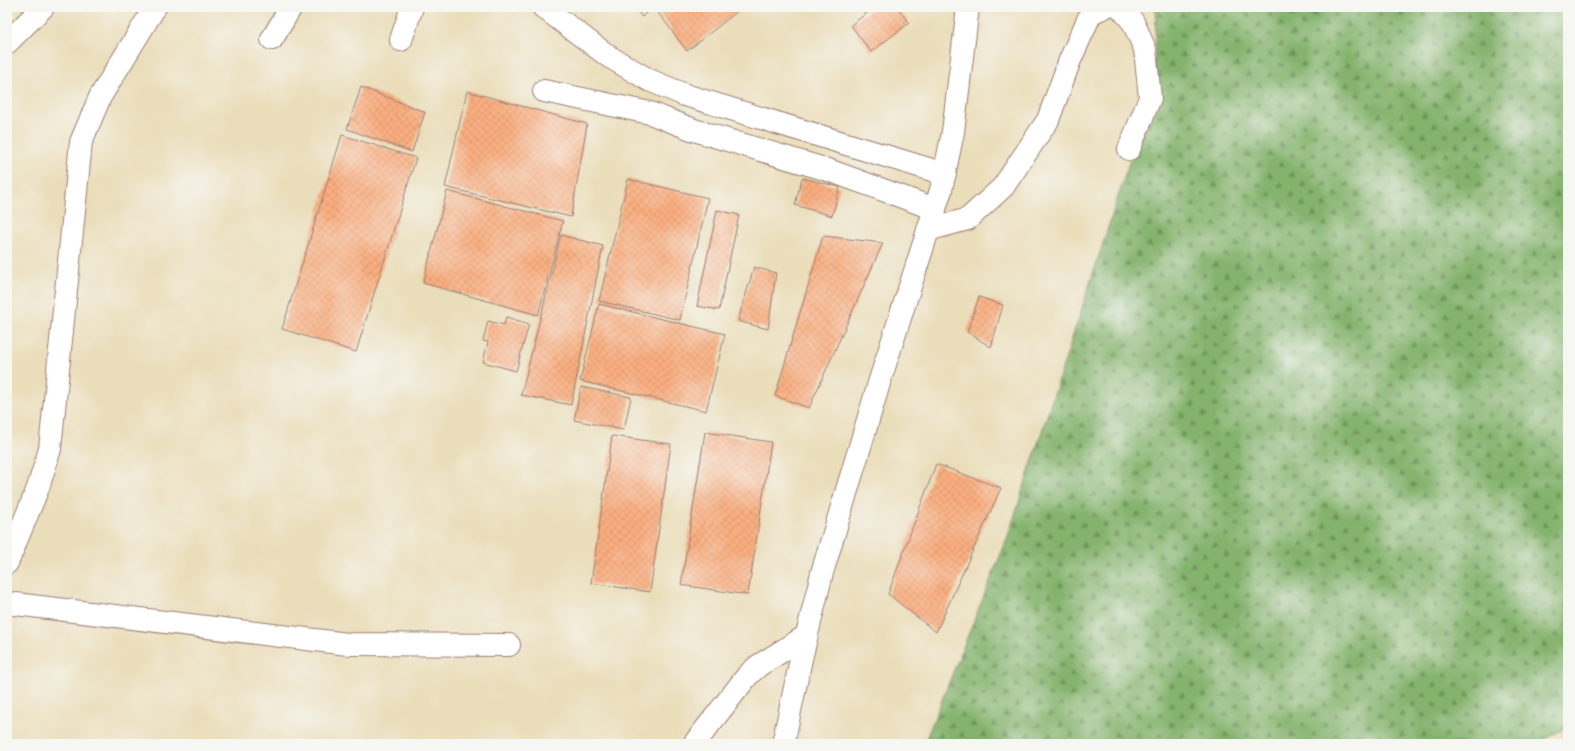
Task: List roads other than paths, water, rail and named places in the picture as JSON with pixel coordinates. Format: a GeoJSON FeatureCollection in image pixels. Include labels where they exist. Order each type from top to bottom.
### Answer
{"type":"FeatureCollection","features":[{"type":"Feature","properties":{"kind":"main road"},"geometry":{"type":"LineString","coordinates":[[7,43],[43,7]]}},
{"type":"Feature","properties":{"kind":"main road"},"geometry":{"type":"LineString","coordinates":[[7,563],[38,488],[50,448],[81,142],[100,97],[155,7]]}},
{"type":"Feature","properties":{"kind":"main road"},"geometry":{"type":"LineString","coordinates":[[272,39],[291,7]]}},
{"type":"Feature","properties":{"kind":"main road"},"geometry":{"type":"LineString","coordinates":[[401,40],[412,7]]}},
{"type":"Feature","properties":{"kind":"main road"},"geometry":{"type":"LineString","coordinates":[[543,7],[608,56],[649,80],[685,95],[945,174]]}},
{"type":"Feature","properties":{"kind":"main road"},"geometry":{"type":"LineString","coordinates":[[783,744],[806,636],[850,478],[945,174],[953,132],[968,7]]}},
{"type":"Feature","properties":{"kind":"main road"},"geometry":{"type":"LineString","coordinates":[[928,230],[968,219],[1003,187],[1048,120],[1070,60],[1091,13],[1104,7]]}},
{"type":"Feature","properties":{"kind":"main road"},"geometry":{"type":"LineString","coordinates":[[1120,7],[1133,22],[1145,49],[1150,98],[1129,149]]}},
{"type":"Feature","properties":{"kind":"main road"},"geometry":{"type":"LineString","coordinates":[[544,91],[650,113],[694,130],[831,171],[935,209]]}},
{"type":"Feature","properties":{"kind":"main road"},"geometry":{"type":"LineString","coordinates":[[7,603],[348,644],[508,645]]}},
{"type":"Feature","properties":{"kind":"main road"},"geometry":{"type":"LineString","coordinates":[[694,744],[748,675],[758,666],[806,636]]}}]}
